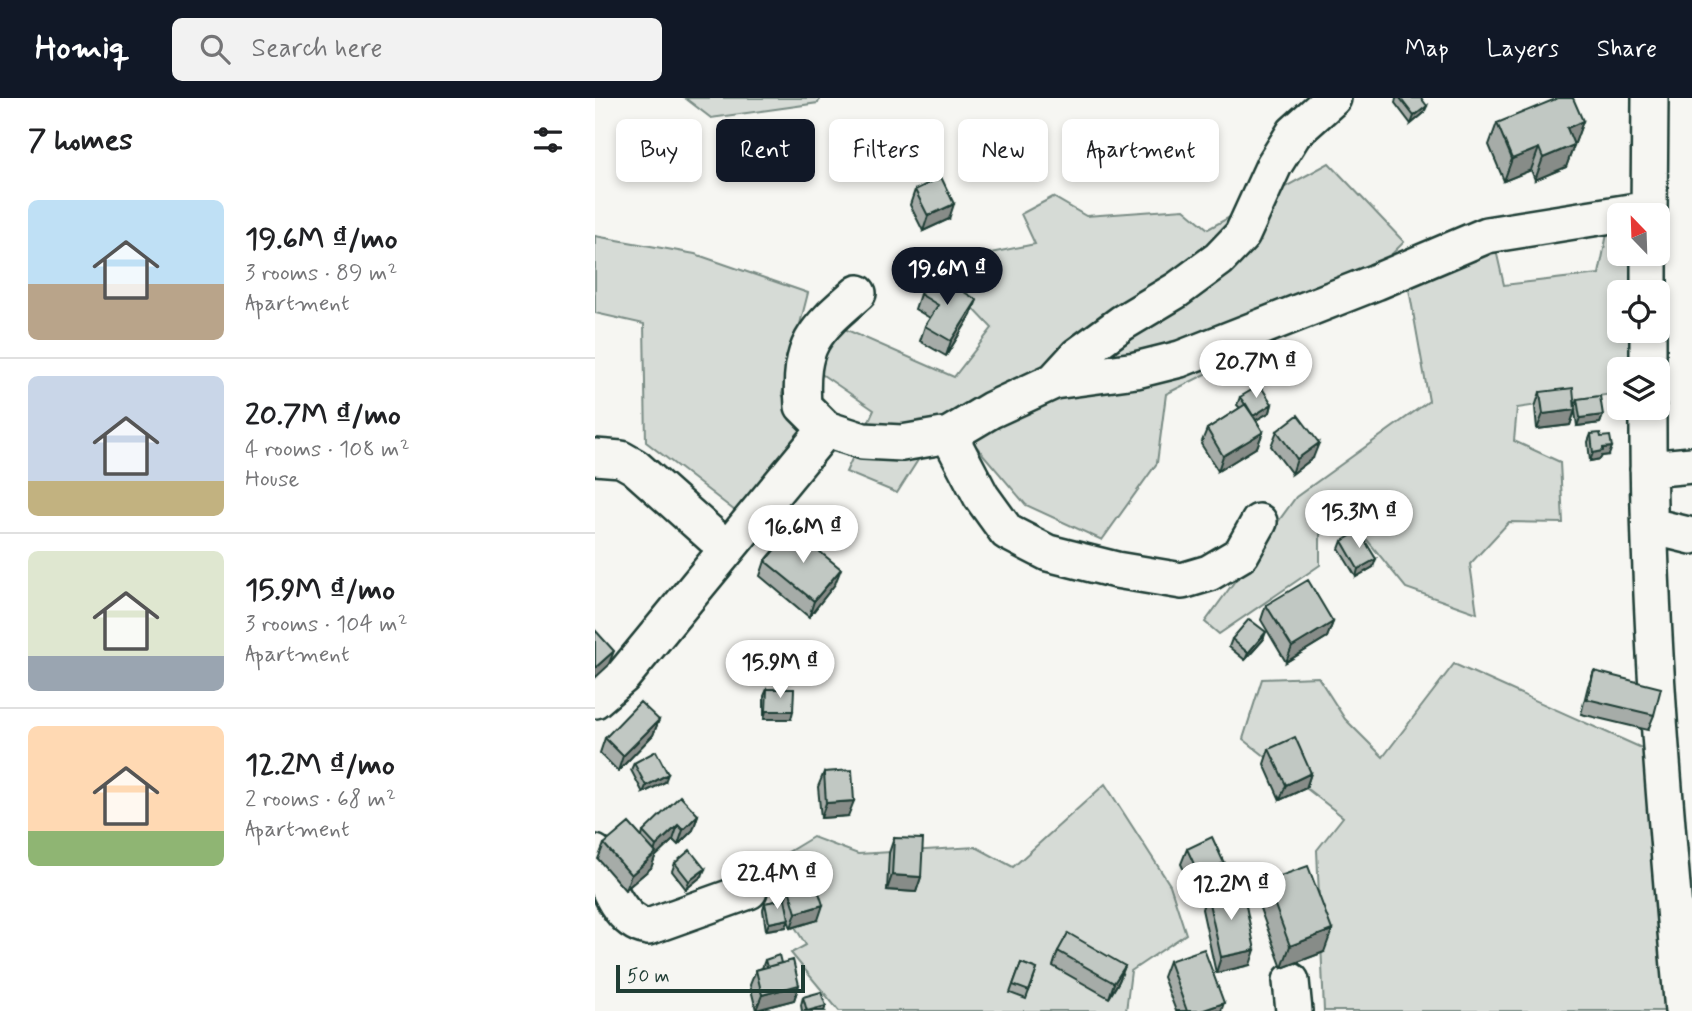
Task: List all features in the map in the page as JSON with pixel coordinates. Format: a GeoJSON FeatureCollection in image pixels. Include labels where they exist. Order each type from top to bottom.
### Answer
{"type":"FeatureCollection","features":[{"type":"Feature","properties":{"kind":"street"},"geometry":{"type":"LineString","coordinates":[[1054,381],[1077,356],[1122,323],[1177,290],[1219,260],[1242,235],[1274,165],[1294,133],[1333,98]]}},
{"type":"Feature","properties":{"kind":"street"},"geometry":{"type":"LineString","coordinates":[[1649,203],[1650,98]]}},
{"type":"Feature","properties":{"kind":"street"},"geometry":{"type":"LineString","coordinates":[[858,293],[831,317],[808,347],[801,374],[803,406],[826,429],[863,441],[902,443],[949,435],[992,410],[1054,381],[1136,370],[1180,359],[1487,235],[1607,218]]}},
{"type":"Feature","properties":{"kind":"street"},"geometry":{"type":"LineString","coordinates":[[1648,420],[1662,780],[1683,1011]]}},
{"type":"Feature","properties":{"kind":"street"},"geometry":{"type":"LineString","coordinates":[[595,700],[623,676],[826,429]]}},
{"type":"Feature","properties":{"kind":"street"},"geometry":{"type":"LineString","coordinates":[[949,435],[981,496],[1007,532],[1048,553],[1116,570],[1182,581],[1209,573],[1241,554],[1259,522]]}},
{"type":"Feature","properties":{"kind":"street"},"geometry":{"type":"LineString","coordinates":[[595,457],[621,459],[635,467],[727,549]]}},
{"type":"Feature","properties":{"kind":"street"},"geometry":{"type":"LineString","coordinates":[[1648,469],[1692,465]]}},
{"type":"Feature","properties":{"kind":"street"},"geometry":{"type":"LineString","coordinates":[[1651,526],[1692,536]]}},
{"type":"Feature","properties":{"kind":"street"},"geometry":{"type":"LineString","coordinates":[[595,853],[603,876],[621,909],[638,925],[648,927],[750,891]]}},
{"type":"Feature","properties":{"kind":"shaded area"},"geometry":{"type":"Polygon","coordinates":[[[685,98],[820,98],[818,103],[711,118],[685,98]]]}},
{"type":"Feature","properties":{"kind":"shaded area"},"geometry":{"type":"Polygon","coordinates":[[[1329,163],[1404,242],[1336,309],[1166,394],[1157,463],[1102,540],[1026,505],[948,413],[897,493],[846,472],[874,410],[817,371],[838,326],[954,377],[992,328],[932,265],[1035,244],[1021,214],[1053,197],[1086,216],[1184,209],[1208,229],[1329,163]]]}},
{"type":"Feature","properties":{"kind":"shaded area"},"geometry":{"type":"Polygon","coordinates":[[[1607,234],[1607,266],[1633,266],[1633,280],[1607,280],[1607,343],[1634,343],[1635,357],[1607,357],[1607,395],[1517,408],[1514,441],[1560,462],[1563,523],[1509,522],[1470,564],[1477,613],[1406,588],[1351,520],[1320,534],[1320,565],[1219,634],[1205,622],[1296,497],[1429,401],[1407,278],[1496,250],[1504,285],[1599,274],[1607,234]]]}},
{"type":"Feature","properties":{"kind":"shaded area"},"geometry":{"type":"Polygon","coordinates":[[[595,236],[695,254],[808,293],[782,394],[804,433],[735,511],[646,442],[644,324],[595,313],[595,236]]]}},
{"type":"Feature","properties":{"kind":"shaded area"},"geometry":{"type":"Polygon","coordinates":[[[1454,664],[1644,749],[1669,1011],[1324,1011],[1317,850],[1343,817],[1243,739],[1262,679],[1318,677],[1345,719],[1383,757],[1454,664]]]}},
{"type":"Feature","properties":{"kind":"shaded area"},"geometry":{"type":"Polygon","coordinates":[[[1105,784],[1170,885],[1186,934],[1131,971],[1126,1011],[839,1011],[791,953],[806,945],[760,869],[813,837],[858,854],[976,847],[1013,867],[1105,784]]]}},
{"type":"Feature","properties":{"kind":"building"},"geometry":{"type":"Polygon","coordinates":[[[1400,98],[1421,98],[1427,106],[1414,116],[1400,98]]]}},
{"type":"Feature","properties":{"kind":"building"},"geometry":{"type":"Polygon","coordinates":[[[1558,98],[1573,98],[1583,121],[1567,128],[1574,145],[1543,158],[1539,148],[1512,159],[1497,123],[1558,98]]]}},
{"type":"Feature","properties":{"kind":"building"},"geometry":{"type":"Polygon","coordinates":[[[931,182],[943,182],[954,204],[928,216],[915,190],[931,182]]]}},
{"type":"Feature","properties":{"kind":"building"},"geometry":{"type":"Polygon","coordinates":[[[933,273],[977,300],[951,341],[925,326],[938,305],[920,294],[933,273]]]}},
{"type":"Feature","properties":{"kind":"building"},"geometry":{"type":"Polygon","coordinates":[[[1260,385],[1272,404],[1253,416],[1240,397],[1260,385]]]}},
{"type":"Feature","properties":{"kind":"building"},"geometry":{"type":"Polygon","coordinates":[[[1573,388],[1575,410],[1543,414],[1540,392],[1573,388]]]}},
{"type":"Feature","properties":{"kind":"building"},"geometry":{"type":"Polygon","coordinates":[[[1600,396],[1603,415],[1580,418],[1577,399],[1600,396]]]}},
{"type":"Feature","properties":{"kind":"building"},"geometry":{"type":"Polygon","coordinates":[[[1246,404],[1263,432],[1223,456],[1207,429],[1246,404]]]}},
{"type":"Feature","properties":{"kind":"building"},"geometry":{"type":"Polygon","coordinates":[[[1298,415],[1319,443],[1297,459],[1277,431],[1298,415]]]}},
{"type":"Feature","properties":{"kind":"building"},"geometry":{"type":"Polygon","coordinates":[[[1600,433],[1601,437],[1610,436],[1612,447],[1593,453],[1591,434],[1600,433]]]}},
{"type":"Feature","properties":{"kind":"building"},"geometry":{"type":"Polygon","coordinates":[[[792,529],[841,569],[814,601],[765,561],[792,529]]]}},
{"type":"Feature","properties":{"kind":"building"},"geometry":{"type":"Polygon","coordinates":[[[1359,531],[1376,559],[1358,569],[1342,541],[1359,531]]]}},
{"type":"Feature","properties":{"kind":"building"},"geometry":{"type":"Polygon","coordinates":[[[1308,580],[1333,622],[1292,647],[1266,605],[1308,580]]]}},
{"type":"Feature","properties":{"kind":"building"},"geometry":{"type":"Polygon","coordinates":[[[1249,619],[1266,632],[1248,653],[1232,639],[1249,619]]]}},
{"type":"Feature","properties":{"kind":"building"},"geometry":{"type":"Polygon","coordinates":[[[595,630],[614,651],[595,668],[595,630]]]}},
{"type":"Feature","properties":{"kind":"building"},"geometry":{"type":"Polygon","coordinates":[[[1594,671],[1661,688],[1654,715],[1587,699],[1594,671]]]}},
{"type":"Feature","properties":{"kind":"building"},"geometry":{"type":"Polygon","coordinates":[[[767,689],[794,689],[793,711],[766,711],[767,689]]]}},
{"type":"Feature","properties":{"kind":"building"},"geometry":{"type":"Polygon","coordinates":[[[640,702],[659,720],[623,756],[605,738],[640,702]]]}},
{"type":"Feature","properties":{"kind":"building"},"geometry":{"type":"Polygon","coordinates":[[[1295,737],[1311,773],[1286,785],[1269,749],[1295,737]]]}},
{"type":"Feature","properties":{"kind":"building"},"geometry":{"type":"Polygon","coordinates":[[[656,751],[668,774],[646,786],[634,763],[656,751]]]}},
{"type":"Feature","properties":{"kind":"building"},"geometry":{"type":"Polygon","coordinates":[[[852,770],[854,801],[826,803],[824,772],[852,770]]]}},
{"type":"Feature","properties":{"kind":"building"},"geometry":{"type":"Polygon","coordinates":[[[680,796],[698,815],[683,830],[678,825],[656,846],[643,832],[680,796]]]}},
{"type":"Feature","properties":{"kind":"building"},"geometry":{"type":"Polygon","coordinates":[[[629,823],[656,853],[631,875],[604,844],[629,823]]]}},
{"type":"Feature","properties":{"kind":"building"},"geometry":{"type":"Polygon","coordinates":[[[1212,837],[1224,863],[1199,875],[1187,849],[1212,837]]]}},
{"type":"Feature","properties":{"kind":"building"},"geometry":{"type":"Polygon","coordinates":[[[894,838],[923,839],[921,877],[892,875],[894,838]]]}},
{"type":"Feature","properties":{"kind":"building"},"geometry":{"type":"Polygon","coordinates":[[[690,850],[705,869],[689,881],[675,863],[690,850]]]}},
{"type":"Feature","properties":{"kind":"building"},"geometry":{"type":"Polygon","coordinates":[[[1308,866],[1332,930],[1290,946],[1266,881],[1308,866]]]}},
{"type":"Feature","properties":{"kind":"building"},"geometry":{"type":"Polygon","coordinates":[[[815,880],[823,905],[796,913],[789,889],[815,880]]]}},
{"type":"Feature","properties":{"kind":"building"},"geometry":{"type":"Polygon","coordinates":[[[1242,886],[1255,950],[1221,957],[1207,894],[1242,886]]]}},
{"type":"Feature","properties":{"kind":"building"},"geometry":{"type":"Polygon","coordinates":[[[785,899],[789,919],[769,923],[765,903],[785,899]]]}},
{"type":"Feature","properties":{"kind":"building"},"geometry":{"type":"Polygon","coordinates":[[[1068,933],[1125,966],[1114,983],[1058,951],[1068,933]]]}},
{"type":"Feature","properties":{"kind":"building"},"geometry":{"type":"Polygon","coordinates":[[[1204,949],[1224,1003],[1201,1011],[1187,1011],[1169,961],[1204,949]]]}},
{"type":"Feature","properties":{"kind":"building"},"geometry":{"type":"Polygon","coordinates":[[[779,955],[781,963],[767,967],[765,960],[779,955]]]}},
{"type":"Feature","properties":{"kind":"building"},"geometry":{"type":"Polygon","coordinates":[[[793,960],[799,985],[762,995],[756,970],[793,960]]]}},
{"type":"Feature","properties":{"kind":"building"},"geometry":{"type":"Polygon","coordinates":[[[1021,963],[1037,969],[1029,991],[1013,985],[1021,963]]]}},
{"type":"Feature","properties":{"kind":"building"},"geometry":{"type":"Polygon","coordinates":[[[821,992],[826,1006],[807,1011],[803,997],[821,992]]]}}]}
